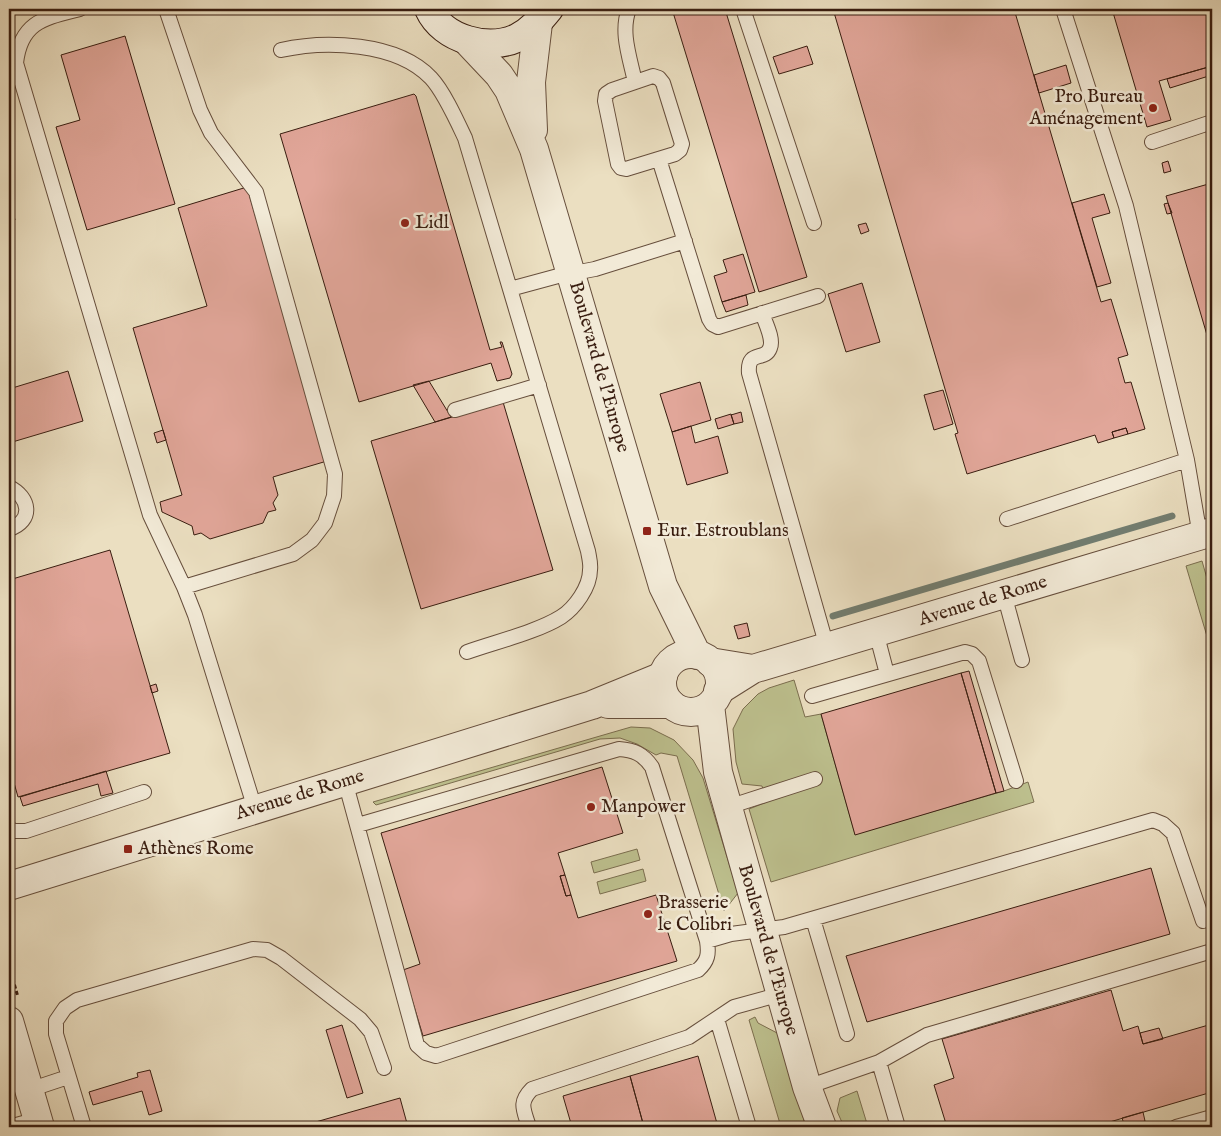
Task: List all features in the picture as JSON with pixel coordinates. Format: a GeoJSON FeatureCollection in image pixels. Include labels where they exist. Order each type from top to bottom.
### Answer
{"type":"FeatureCollection","features":[{"type":"Feature","properties":{"kind":"street"},"geometry":{"type":"LineString","coordinates":[[429,9],[446,30],[466,40],[492,44],[517,38],[543,16]]}},
{"type":"Feature","properties":{"kind":"street","name":"Boulevard de l'Europe"},"geometry":{"type":"LineString","coordinates":[[534,149],[531,82],[543,16]]}},
{"type":"Feature","properties":{"kind":"street","name":"Boulevard de l'Europe"},"geometry":{"type":"LineString","coordinates":[[466,40],[499,75],[509,90],[534,149],[663,586],[704,659]]}},
{"type":"Feature","properties":{"kind":"street","name":"Avenue de Rome"},"geometry":{"type":"LineString","coordinates":[[714,698],[753,669],[1206,534]]}},
{"type":"Feature","properties":{"kind":"street","name":"Boulevard de l'Europe"},"geometry":{"type":"LineString","coordinates":[[663,586],[667,670]]}},
{"type":"Feature","properties":{"kind":"street"},"geometry":{"type":"LineString","coordinates":[[687,655],[704,659],[719,676],[720,684],[714,698],[702,710],[694,712],[678,708],[663,691],[667,670],[677,658],[687,655]]}},
{"type":"Feature","properties":{"kind":"street","name":"Avenue de Rome"},"geometry":{"type":"LineString","coordinates":[[704,659],[753,669]]}},
{"type":"Feature","properties":{"kind":"street","name":"Avenue de Rome"},"geometry":{"type":"LineString","coordinates":[[9,886],[592,704],[667,670]]}},
{"type":"Feature","properties":{"kind":"street","name":"Boulevard de l'Europe"},"geometry":{"type":"LineString","coordinates":[[714,698],[718,772],[807,1087],[822,1127]]}},
{"type":"Feature","properties":{"kind":"street","name":"Avenue de Rome"},"geometry":{"type":"LineString","coordinates":[[592,704],[678,708]]}},
{"type":"Feature","properties":{"kind":"street","name":"Boulevard de l'Europe"},"geometry":{"type":"LineString","coordinates":[[678,708],[718,772]]}},
{"type":"Feature","properties":{"kind":"street"},"geometry":{"type":"LineString","coordinates":[[9,1024],[21,1079],[39,1123]]}},
{"type":"Feature","properties":{"kind":"lane"},"geometry":{"type":"LineString","coordinates":[[80,9],[43,19],[28,31],[18,48],[16,64],[150,515],[195,615],[255,810]]}},
{"type":"Feature","properties":{"kind":"lane"},"geometry":{"type":"LineString","coordinates":[[166,9],[200,110],[211,133],[256,192],[335,474],[334,496],[325,523],[312,540],[293,554],[184,587]]}},
{"type":"Feature","properties":{"kind":"lane"},"geometry":{"type":"LineString","coordinates":[[629,9],[626,16],[625,30],[635,82]]}},
{"type":"Feature","properties":{"kind":"lane"},"geometry":{"type":"LineString","coordinates":[[743,9],[814,222]]}},
{"type":"Feature","properties":{"kind":"lane"},"geometry":{"type":"LineString","coordinates":[[1063,9],[1126,206],[1206,534]]}},
{"type":"Feature","properties":{"kind":"lane"},"geometry":{"type":"LineString","coordinates":[[281,50],[320,44],[343,45],[366,48],[403,59],[423,71],[433,80],[465,138],[588,551],[590,571],[587,584],[579,599],[562,616],[544,626],[467,652]]}},
{"type":"Feature","properties":{"kind":"lane"},"geometry":{"type":"LineString","coordinates":[[653,76],[659,78],[666,91],[682,144],[680,150],[675,154],[659,159],[621,168],[618,164],[605,101],[606,94],[612,90],[653,76]]}},
{"type":"Feature","properties":{"kind":"lane"},"geometry":{"type":"LineString","coordinates":[[1152,142],[1212,122]]}},
{"type":"Feature","properties":{"kind":"lane"},"geometry":{"type":"LineString","coordinates":[[659,159],[712,324],[718,326],[818,296]]}},
{"type":"Feature","properties":{"kind":"lane"},"geometry":{"type":"LineString","coordinates":[[510,289],[545,279],[595,269],[685,241]]}},
{"type":"Feature","properties":{"kind":"lane"},"geometry":{"type":"LineString","coordinates":[[762,313],[771,342],[770,348],[767,353],[752,358],[749,364],[750,373],[827,647]]}},
{"type":"Feature","properties":{"kind":"lane"},"geometry":{"type":"LineString","coordinates":[[455,410],[539,384]]}},
{"type":"Feature","properties":{"kind":"lane"},"geometry":{"type":"LineString","coordinates":[[1007,519],[1188,460]]}},
{"type":"Feature","properties":{"kind":"lane"},"geometry":{"type":"LineString","coordinates":[[9,487],[18,492],[25,500],[26,512],[22,522],[9,529]]}},
{"type":"Feature","properties":{"kind":"lane"},"geometry":{"type":"LineString","coordinates":[[1004,594],[1022,660]]}},
{"type":"Feature","properties":{"kind":"lane"},"geometry":{"type":"LineString","coordinates":[[876,632],[887,674]]}},
{"type":"Feature","properties":{"kind":"lane"},"geometry":{"type":"LineString","coordinates":[[812,696],[965,652],[972,654],[979,661],[1016,781]]}},
{"type":"Feature","properties":{"kind":"lane"},"geometry":{"type":"LineString","coordinates":[[345,781],[417,1045],[426,1054],[436,1056],[698,970],[706,962],[709,953],[707,940],[652,766],[646,757],[631,750],[619,749],[358,825]]}},
{"type":"Feature","properties":{"kind":"lane"},"geometry":{"type":"LineString","coordinates":[[728,807],[815,779]]}},
{"type":"Feature","properties":{"kind":"lane"},"geometry":{"type":"LineString","coordinates":[[9,828],[14,831],[26,831],[144,792]]}},
{"type":"Feature","properties":{"kind":"lane"},"geometry":{"type":"LineString","coordinates":[[707,940],[761,929],[784,927],[1153,820],[1163,824],[1173,832],[1203,921]]}},
{"type":"Feature","properties":{"kind":"lane"},"geometry":{"type":"LineString","coordinates":[[813,919],[847,1034]]}},
{"type":"Feature","properties":{"kind":"lane"},"geometry":{"type":"LineString","coordinates":[[84,1127],[56,1034],[56,1020],[65,1008],[77,1000],[253,949],[267,950],[281,958],[360,1019],[371,1032],[384,1068]]}},
{"type":"Feature","properties":{"kind":"lane"},"geometry":{"type":"LineString","coordinates":[[807,1087],[879,1062],[927,1035],[1212,952]]}},
{"type":"Feature","properties":{"kind":"lane"},"geometry":{"type":"LineString","coordinates":[[529,1127],[522,1106],[526,1096],[532,1089],[689,1037],[734,1008],[781,994]]}},
{"type":"Feature","properties":{"kind":"lane"},"geometry":{"type":"LineString","coordinates":[[716,1019],[749,1127]]}},
{"type":"Feature","properties":{"kind":"lane"},"geometry":{"type":"LineString","coordinates":[[879,1062],[898,1127]]}},
{"type":"Feature","properties":{"kind":"lane"},"geometry":{"type":"LineString","coordinates":[[21,1079],[68,1077]]}},
{"type":"Feature","properties":{"kind":"lane"},"geometry":{"type":"LineString","coordinates":[[1176,1127],[1212,1117]]}},
{"type":"Feature","properties":{"kind":"lane"},"geometry":{"type":"LineString","coordinates":[[9,1127],[39,1123]]}},
{"type":"Feature","properties":{"kind":"path"},"geometry":{"type":"LineString","coordinates":[[9,966],[12,978]]}},
{"type":"Feature","properties":{"kind":"green space"},"geometry":{"type":"Polygon","coordinates":[[[1202,561],[1212,596],[1212,653],[1186,566],[1202,561]]]}},
{"type":"Feature","properties":{"kind":"green space"},"geometry":{"type":"Polygon","coordinates":[[[794,680],[805,717],[821,714],[855,834],[1004,791],[1028,782],[1034,802],[771,882],[749,809],[767,802],[762,786],[742,784],[736,762],[733,729],[743,709],[758,694],[769,688],[794,680]]]}},
{"type":"Feature","properties":{"kind":"green space"},"geometry":{"type":"Polygon","coordinates":[[[631,727],[650,728],[674,740],[693,760],[703,778],[738,893],[724,911],[677,756],[661,753],[656,755],[637,744],[620,738],[600,739],[376,805],[373,802],[631,727]]]}},
{"type":"Feature","properties":{"kind":"green space"},"geometry":{"type":"Polygon","coordinates":[[[637,849],[640,860],[594,873],[591,862],[637,849]]]}},
{"type":"Feature","properties":{"kind":"green space"},"geometry":{"type":"Polygon","coordinates":[[[643,869],[646,881],[600,894],[597,882],[643,869]]]}},
{"type":"Feature","properties":{"kind":"green space"},"geometry":{"type":"Polygon","coordinates":[[[755,1017],[758,1023],[779,1034],[806,1127],[781,1127],[749,1020],[755,1017]]]}},
{"type":"Feature","properties":{"kind":"green space"},"geometry":{"type":"Polygon","coordinates":[[[857,1091],[868,1127],[844,1127],[837,1111],[840,1098],[857,1091]]]}},
{"type":"Feature","properties":{"kind":"building"},"geometry":{"type":"Polygon","coordinates":[[[672,9],[725,9],[807,277],[759,292],[672,9]]]}},
{"type":"Feature","properties":{"kind":"building"},"geometry":{"type":"Polygon","coordinates":[[[833,9],[1014,9],[1101,302],[1111,299],[1128,355],[1118,358],[1125,383],[1131,382],[1145,429],[1128,434],[1126,428],[1112,432],[1114,438],[1098,443],[1095,435],[967,474],[955,434],[958,433],[833,9]]]}},
{"type":"Feature","properties":{"kind":"building"},"geometry":{"type":"Polygon","coordinates":[[[1112,9],[1212,9],[1212,66],[1159,81],[1171,120],[1147,127],[1112,9]]]}},
{"type":"Feature","properties":{"kind":"building"},"geometry":{"type":"Polygon","coordinates":[[[125,36],[175,204],[87,230],[56,127],[80,120],[61,55],[125,36]]]}},
{"type":"Feature","properties":{"kind":"building"},"geometry":{"type":"Polygon","coordinates":[[[807,46],[813,64],[779,74],[773,57],[807,46]]]}},
{"type":"Feature","properties":{"kind":"building"},"geometry":{"type":"Polygon","coordinates":[[[1066,65],[1071,83],[1039,93],[1034,75],[1066,65]]]}},
{"type":"Feature","properties":{"kind":"building"},"geometry":{"type":"Polygon","coordinates":[[[1212,66],[1212,75],[1170,88],[1167,79],[1212,66]]]}},
{"type":"Feature","properties":{"kind":"building"},"geometry":{"type":"Polygon","coordinates":[[[414,94],[490,350],[502,347],[500,342],[502,342],[512,374],[510,378],[497,381],[491,363],[359,402],[280,134],[414,94]]]}},
{"type":"Feature","properties":{"kind":"building"},"geometry":{"type":"Polygon","coordinates":[[[1168,161],[1171,171],[1164,173],[1162,163],[1168,161]]]}},
{"type":"Feature","properties":{"kind":"building"},"geometry":{"type":"Polygon","coordinates":[[[1212,183],[1212,352],[1166,196],[1212,183]]]}},
{"type":"Feature","properties":{"kind":"building"},"geometry":{"type":"Polygon","coordinates":[[[247,187],[327,461],[273,477],[278,495],[273,503],[276,510],[268,512],[263,523],[210,539],[201,533],[194,535],[192,526],[162,512],[160,502],[182,495],[133,328],[207,306],[178,208],[247,187]]]}},
{"type":"Feature","properties":{"kind":"building"},"geometry":{"type":"Polygon","coordinates":[[[1104,194],[1110,213],[1092,218],[1111,283],[1097,287],[1072,203],[1104,194]]]}},
{"type":"Feature","properties":{"kind":"building"},"geometry":{"type":"Polygon","coordinates":[[[9,196],[15,220],[9,222],[9,196]]]}},
{"type":"Feature","properties":{"kind":"building"},"geometry":{"type":"Polygon","coordinates":[[[1168,203],[1172,213],[1167,214],[1164,204],[1168,203]]]}},
{"type":"Feature","properties":{"kind":"building"},"geometry":{"type":"Polygon","coordinates":[[[866,223],[869,231],[861,234],[858,225],[866,223]]]}},
{"type":"Feature","properties":{"kind":"building"},"geometry":{"type":"Polygon","coordinates":[[[743,254],[755,292],[722,302],[714,276],[727,272],[723,260],[743,254]]]}},
{"type":"Feature","properties":{"kind":"building"},"geometry":{"type":"Polygon","coordinates":[[[862,283],[880,342],[846,352],[828,294],[862,283]]]}},
{"type":"Feature","properties":{"kind":"building"},"geometry":{"type":"Polygon","coordinates":[[[746,295],[748,305],[726,312],[722,302],[746,295]]]}},
{"type":"Feature","properties":{"kind":"building"},"geometry":{"type":"Polygon","coordinates":[[[68,371],[83,421],[9,443],[9,389],[68,371]]]}},
{"type":"Feature","properties":{"kind":"building"},"geometry":{"type":"Polygon","coordinates":[[[429,381],[451,417],[435,422],[413,385],[429,381]]]}},
{"type":"Feature","properties":{"kind":"building"},"geometry":{"type":"Polygon","coordinates":[[[700,382],[711,420],[672,432],[660,394],[700,382]]]}},
{"type":"Feature","properties":{"kind":"building"},"geometry":{"type":"Polygon","coordinates":[[[943,390],[953,424],[934,430],[924,395],[943,390]]]}},
{"type":"Feature","properties":{"kind":"building"},"geometry":{"type":"Polygon","coordinates":[[[503,402],[553,570],[421,609],[371,441],[503,402]]]}},
{"type":"Feature","properties":{"kind":"building"},"geometry":{"type":"Polygon","coordinates":[[[741,412],[743,422],[734,424],[731,415],[741,412]]]}},
{"type":"Feature","properties":{"kind":"building"},"geometry":{"type":"Polygon","coordinates":[[[731,414],[734,424],[718,429],[715,419],[731,414]]]}},
{"type":"Feature","properties":{"kind":"building"},"geometry":{"type":"Polygon","coordinates":[[[691,426],[695,443],[718,436],[728,473],[687,485],[672,432],[691,426]]]}},
{"type":"Feature","properties":{"kind":"building"},"geometry":{"type":"Polygon","coordinates":[[[1126,428],[1128,434],[1114,438],[1112,432],[1126,428]]]}},
{"type":"Feature","properties":{"kind":"building"},"geometry":{"type":"Polygon","coordinates":[[[163,430],[166,440],[157,443],[154,433],[163,430]]]}},
{"type":"Feature","properties":{"kind":"building"},"geometry":{"type":"Polygon","coordinates":[[[110,550],[170,753],[18,797],[9,765],[9,580],[110,550]]]}},
{"type":"Feature","properties":{"kind":"building"},"geometry":{"type":"Polygon","coordinates":[[[747,623],[750,636],[738,639],[734,626],[747,623]]]}},
{"type":"Feature","properties":{"kind":"building"},"geometry":{"type":"Polygon","coordinates":[[[969,671],[1004,791],[996,793],[961,673],[969,671]]]}},
{"type":"Feature","properties":{"kind":"building"},"geometry":{"type":"Polygon","coordinates":[[[961,673],[996,793],[855,835],[821,714],[961,673]]]}},
{"type":"Feature","properties":{"kind":"building"},"geometry":{"type":"Polygon","coordinates":[[[156,684],[158,691],[152,693],[150,686],[156,684]]]}},
{"type":"Feature","properties":{"kind":"building"},"geometry":{"type":"Polygon","coordinates":[[[602,767],[623,833],[558,853],[565,875],[560,876],[566,896],[571,895],[578,918],[656,895],[677,961],[423,1036],[403,970],[420,964],[381,833],[602,767]]]}},
{"type":"Feature","properties":{"kind":"building"},"geometry":{"type":"Polygon","coordinates":[[[106,771],[113,793],[101,796],[98,784],[23,806],[20,797],[106,771]]]}},
{"type":"Feature","properties":{"kind":"building"},"geometry":{"type":"Polygon","coordinates":[[[1151,868],[1170,934],[867,1022],[846,956],[1151,868]]]}},
{"type":"Feature","properties":{"kind":"building"},"geometry":{"type":"Polygon","coordinates":[[[565,875],[571,895],[566,896],[560,876],[565,875]]]}},
{"type":"Feature","properties":{"kind":"building"},"geometry":{"type":"Polygon","coordinates":[[[1111,990],[1123,1031],[1138,1026],[1143,1044],[1212,1024],[1212,1092],[1097,1127],[947,1127],[934,1085],[954,1078],[942,1039],[1111,990]]]}},
{"type":"Feature","properties":{"kind":"building"},"geometry":{"type":"Polygon","coordinates":[[[342,1025],[363,1093],[347,1098],[326,1030],[342,1025]]]}},
{"type":"Feature","properties":{"kind":"building"},"geometry":{"type":"Polygon","coordinates":[[[1159,1028],[1163,1039],[1143,1044],[1140,1033],[1159,1028]]]}},
{"type":"Feature","properties":{"kind":"building"},"geometry":{"type":"Polygon","coordinates":[[[698,1056],[718,1127],[644,1127],[630,1076],[698,1056]]]}},
{"type":"Feature","properties":{"kind":"building"},"geometry":{"type":"Polygon","coordinates":[[[150,1070],[162,1111],[149,1115],[142,1091],[93,1105],[89,1092],[138,1077],[137,1073],[150,1070]]]}},
{"type":"Feature","properties":{"kind":"building"},"geometry":{"type":"Polygon","coordinates":[[[630,1076],[644,1127],[572,1127],[563,1096],[630,1076]]]}},
{"type":"Feature","properties":{"kind":"building"},"geometry":{"type":"Polygon","coordinates":[[[400,1098],[408,1127],[298,1127],[400,1098]]]}},
{"type":"Feature","properties":{"kind":"building"},"geometry":{"type":"Polygon","coordinates":[[[1143,1112],[1145,1121],[1125,1127],[1122,1118],[1143,1112]]]}},
{"type":"Feature","properties":{"kind":"waterway"},"geometry":{"type":"LineString","coordinates":[[833,616],[1172,516]]}},
{"type":"Feature","properties":{"kind":"place","name":"Pro Bureau Aménagement"},"geometry":{"type":"Point","coordinates":[1153,108]}},
{"type":"Feature","properties":{"kind":"place","name":"Lidl"},"geometry":{"type":"Point","coordinates":[405,223]}},
{"type":"Feature","properties":{"kind":"place","name":"Eur. Estroublans"},"geometry":{"type":"Point","coordinates":[647,531]}},
{"type":"Feature","properties":{"kind":"place","name":"Manpower"},"geometry":{"type":"Point","coordinates":[591,807]}},
{"type":"Feature","properties":{"kind":"place","name":"Athènes Rome"},"geometry":{"type":"Point","coordinates":[128,849]}},
{"type":"Feature","properties":{"kind":"place","name":"Brasserie le Colibri"},"geometry":{"type":"Point","coordinates":[648,914]}}]}
